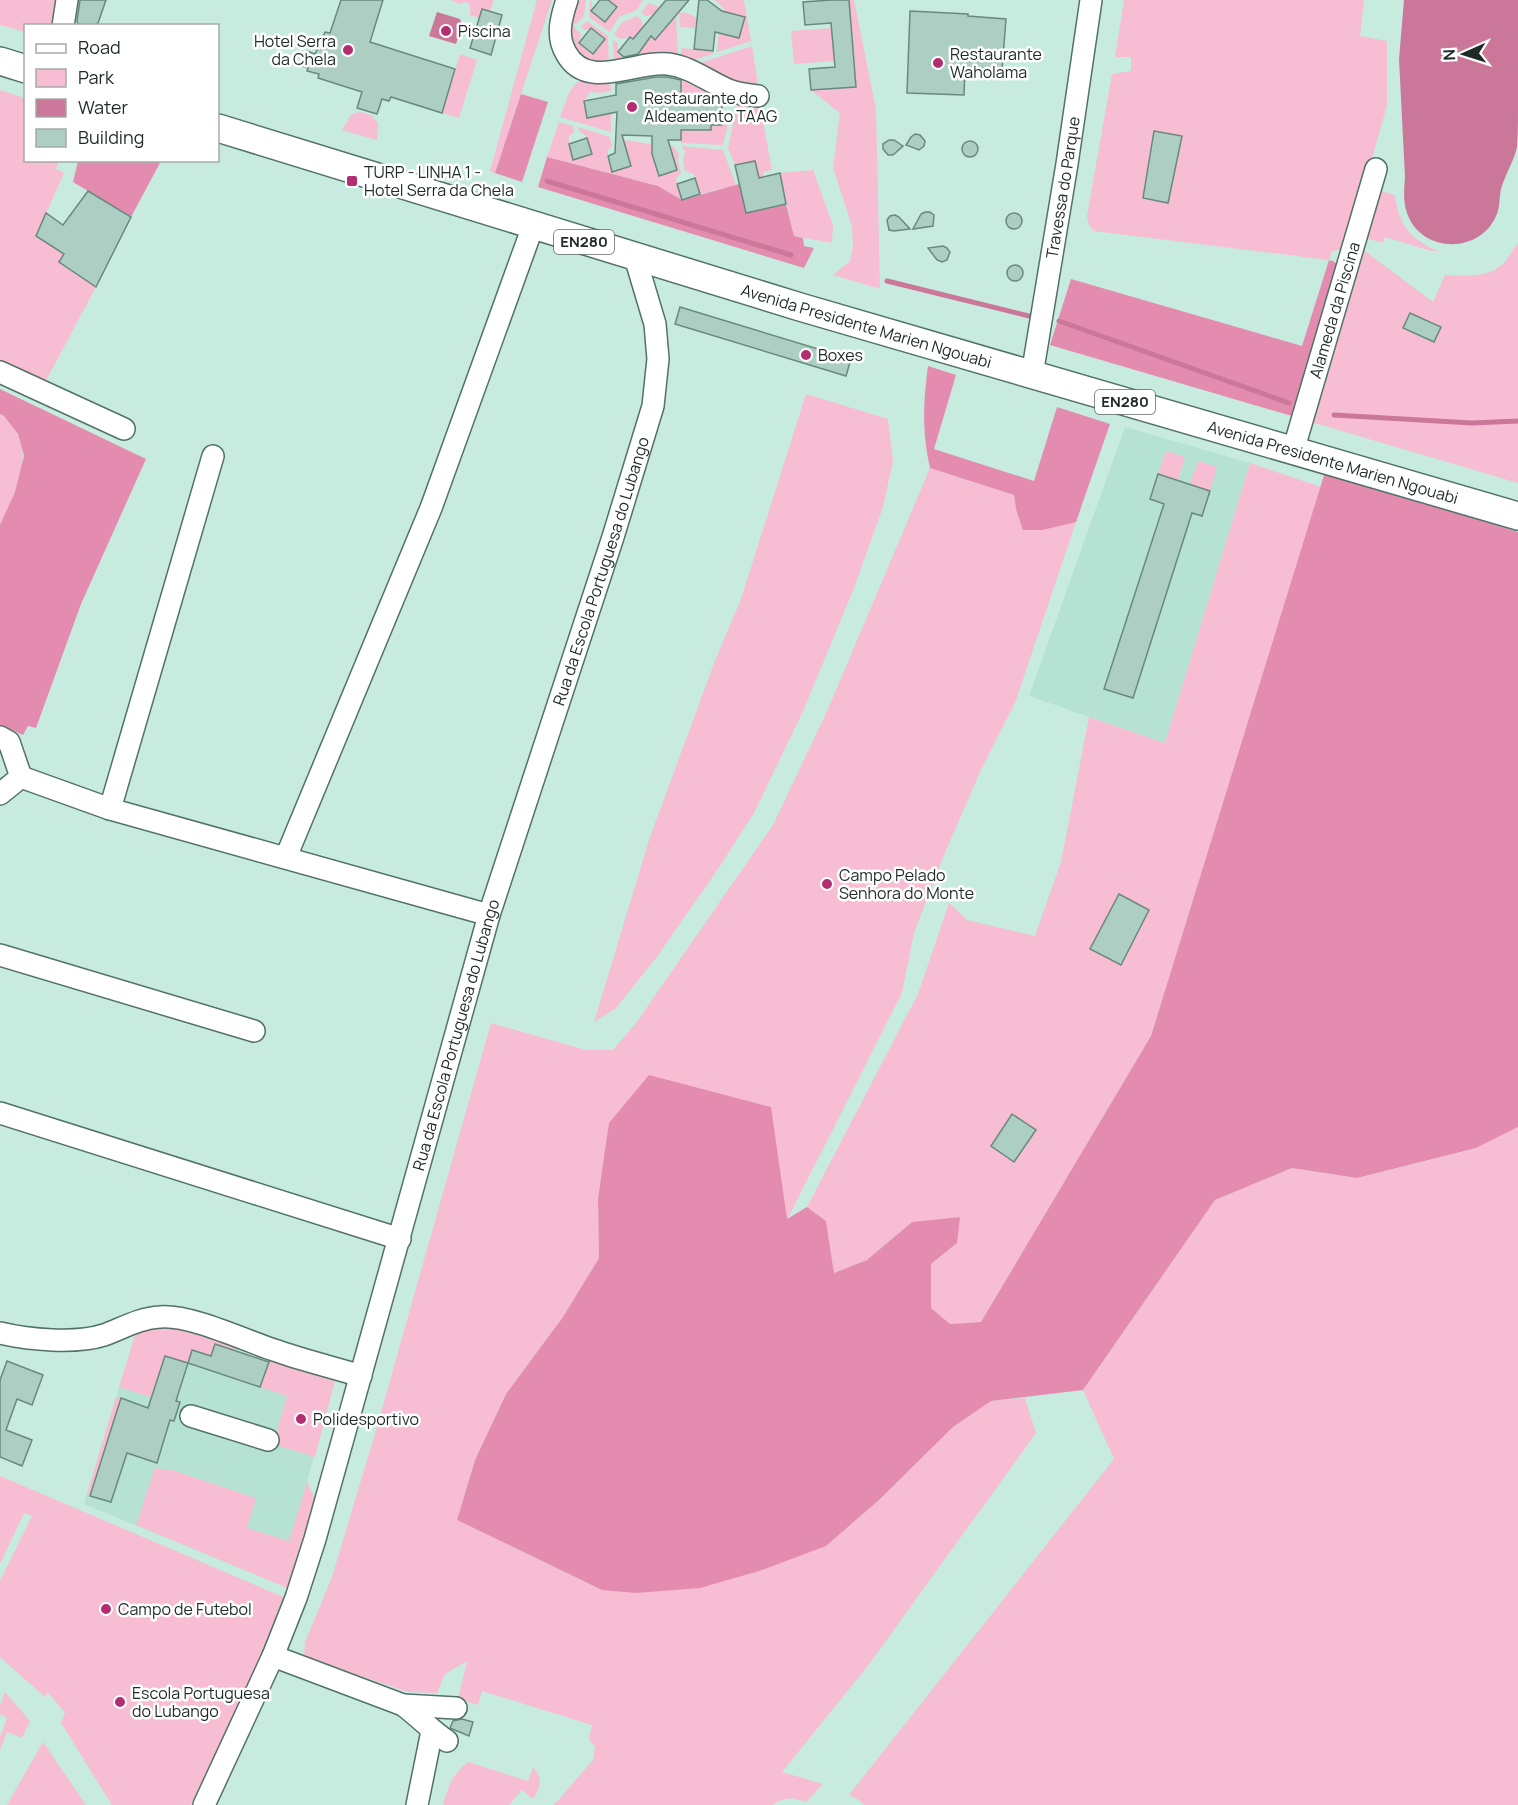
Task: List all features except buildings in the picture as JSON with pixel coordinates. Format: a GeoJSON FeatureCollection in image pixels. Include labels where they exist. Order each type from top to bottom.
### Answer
{"type":"FeatureCollection","features":[{"type":"Feature","properties":{"kind":"main road"},"geometry":{"type":"LineString","coordinates":[[0,61],[24,68]]}},
{"type":"Feature","properties":{"kind":"main road","name":"Avenida Presidente Marien Ngouabi"},"geometry":{"type":"LineString","coordinates":[[219,128],[635,257],[1518,516]]}},
{"type":"Feature","properties":{"kind":"street"},"geometry":{"type":"LineString","coordinates":[[63,24],[67,0]]}},
{"type":"Feature","properties":{"kind":"street"},"geometry":{"type":"LineString","coordinates":[[567,0],[561,18],[560,35],[567,56],[582,68],[591,72],[612,72],[668,64],[690,70],[733,92],[759,96]]}},
{"type":"Feature","properties":{"kind":"street","name":"Travessa do Parque"},"geometry":{"type":"LineString","coordinates":[[1032,375],[1067,164],[1090,0]]}},
{"type":"Feature","properties":{"kind":"street","name":"Alameda da Piscina"},"geometry":{"type":"LineString","coordinates":[[1293,451],[1376,169]]}},
{"type":"Feature","properties":{"kind":"street"},"geometry":{"type":"LineString","coordinates":[[286,857],[431,508],[533,226]]}},
{"type":"Feature","properties":{"kind":"street","name":"Rua da Escola Portuguesa do Lubango"},"geometry":{"type":"LineString","coordinates":[[204,1805],[273,1656],[296,1598],[315,1539],[489,915],[653,406],[658,359],[655,324],[635,257]]}},
{"type":"Feature","properties":{"kind":"street"},"geometry":{"type":"LineString","coordinates":[[0,372],[124,429]]}},
{"type":"Feature","properties":{"kind":"street"},"geometry":{"type":"LineString","coordinates":[[110,808],[213,456]]}},
{"type":"Feature","properties":{"kind":"street"},"geometry":{"type":"LineString","coordinates":[[0,737],[9,742],[21,777]]}},
{"type":"Feature","properties":{"kind":"street"},"geometry":{"type":"LineString","coordinates":[[21,777],[110,808],[489,915]]}},
{"type":"Feature","properties":{"kind":"street"},"geometry":{"type":"LineString","coordinates":[[0,794],[21,777]]}},
{"type":"Feature","properties":{"kind":"street"},"geometry":{"type":"LineString","coordinates":[[0,955],[255,1030]]}},
{"type":"Feature","properties":{"kind":"street"},"geometry":{"type":"LineString","coordinates":[[0,1113],[400,1239]]}},
{"type":"Feature","properties":{"kind":"street"},"geometry":{"type":"LineString","coordinates":[[0,1333],[43,1340],[68,1339],[102,1335],[137,1321],[160,1317],[179,1317],[275,1351],[361,1376]]}},
{"type":"Feature","properties":{"kind":"street"},"geometry":{"type":"LineString","coordinates":[[191,1416],[268,1440]]}},
{"type":"Feature","properties":{"kind":"street"},"geometry":{"type":"LineString","coordinates":[[273,1656],[403,1705],[439,1736],[417,1805]]}},
{"type":"Feature","properties":{"kind":"street"},"geometry":{"type":"LineString","coordinates":[[403,1705],[456,1708]]}},
{"type":"Feature","properties":{"kind":"shaded area"},"geometry":{"type":"Polygon","coordinates":[[[521,94],[548,102],[522,182],[495,173],[521,94]]]}},
{"type":"Feature","properties":{"kind":"shaded area"},"geometry":{"type":"Polygon","coordinates":[[[547,157],[658,186],[682,200],[739,184],[746,213],[786,204],[794,236],[803,238],[804,246],[814,248],[804,268],[538,187],[547,157]]]}},
{"type":"Feature","properties":{"kind":"shaded area"},"geometry":{"type":"Polygon","coordinates":[[[78,162],[160,162],[131,217],[73,182],[78,162]]]}},
{"type":"Feature","properties":{"kind":"shaded area"},"geometry":{"type":"Polygon","coordinates":[[[1329,260],[1336,264],[1337,271],[1292,416],[1050,345],[1071,279],[1302,346],[1329,260]]]}},
{"type":"Feature","properties":{"kind":"shaded area"},"geometry":{"type":"Polygon","coordinates":[[[928,366],[956,375],[934,449],[1034,481],[1057,407],[1110,424],[1076,522],[1043,530],[1023,530],[1014,495],[930,468],[924,417],[928,366]]]}},
{"type":"Feature","properties":{"kind":"shaded area"},"geometry":{"type":"Polygon","coordinates":[[[0,389],[146,459],[81,604],[36,728],[28,726],[23,735],[0,725],[0,525],[15,492],[24,456],[18,434],[0,414],[0,389]]]}},
{"type":"Feature","properties":{"kind":"shaded area"},"geometry":{"type":"Polygon","coordinates":[[[1125,427],[1250,463],[1165,743],[1029,696],[1125,427]]]}},
{"type":"Feature","properties":{"kind":"shaded area"},"geometry":{"type":"Polygon","coordinates":[[[1325,472],[1518,532],[1518,1127],[1476,1148],[1357,1178],[1292,1168],[1215,1200],[1083,1390],[991,1401],[953,1427],[879,1500],[826,1546],[759,1571],[700,1588],[636,1593],[602,1590],[457,1520],[475,1460],[506,1394],[563,1317],[599,1258],[598,1199],[609,1123],[649,1075],[771,1107],[787,1219],[807,1207],[826,1221],[834,1273],[867,1260],[912,1222],[960,1217],[957,1243],[931,1264],[931,1308],[950,1324],[981,1322],[1151,1036],[1325,472]]]}},
{"type":"Feature","properties":{"kind":"shaded area"},"geometry":{"type":"Polygon","coordinates":[[[178,1324],[336,1377],[307,1482],[317,1502],[290,1589],[84,1504],[137,1329],[178,1324]]]}},
{"type":"Feature","properties":{"kind":"green space"},"geometry":{"type":"Polygon","coordinates":[[[0,0],[61,0],[56,20],[51,24],[24,24],[24,32],[0,25],[0,0]]]}},
{"type":"Feature","properties":{"kind":"green space"},"geometry":{"type":"Polygon","coordinates":[[[451,0],[494,0],[490,11],[482,9],[479,18],[470,15],[470,5],[466,2],[459,4],[451,0]]]}},
{"type":"Feature","properties":{"kind":"green space"},"geometry":{"type":"Polygon","coordinates":[[[537,0],[552,0],[495,173],[490,171],[537,0]]]}},
{"type":"Feature","properties":{"kind":"green space"},"geometry":{"type":"Polygon","coordinates":[[[575,0],[586,0],[584,16],[573,26],[581,34],[579,42],[590,29],[584,30],[581,26],[587,21],[608,36],[609,67],[584,60],[572,47],[567,29],[575,0]]]}},
{"type":"Feature","properties":{"kind":"green space"},"geometry":{"type":"Polygon","coordinates":[[[600,0],[643,0],[637,10],[619,17],[610,32],[589,17],[590,1],[592,10],[600,0]]]}},
{"type":"Feature","properties":{"kind":"green space"},"geometry":{"type":"Polygon","coordinates":[[[714,0],[744,0],[751,41],[717,52],[719,31],[739,38],[745,17],[725,12],[722,6],[714,0]]]}},
{"type":"Feature","properties":{"kind":"green space"},"geometry":{"type":"Polygon","coordinates":[[[849,0],[854,0],[876,109],[880,289],[833,275],[850,261],[853,246],[852,226],[833,168],[840,113],[811,90],[855,86],[849,0]]]}},
{"type":"Feature","properties":{"kind":"green space"},"geometry":{"type":"Polygon","coordinates":[[[1124,0],[1364,0],[1360,36],[1387,41],[1387,105],[1350,238],[1341,250],[1332,251],[1329,260],[1094,231],[1089,225],[1087,216],[1112,74],[1131,71],[1131,57],[1115,57],[1124,0]]]}},
{"type":"Feature","properties":{"kind":"green space"},"geometry":{"type":"Polygon","coordinates":[[[648,3],[676,13],[678,60],[614,66],[613,40],[618,43],[618,52],[629,37],[621,39],[614,35],[622,22],[637,16],[642,20],[643,29],[655,14],[646,16],[641,13],[648,3]]]}},
{"type":"Feature","properties":{"kind":"green space"},"geometry":{"type":"Polygon","coordinates":[[[679,12],[690,14],[706,25],[695,25],[695,28],[680,27],[679,12]]]}},
{"type":"Feature","properties":{"kind":"green space"},"geometry":{"type":"Polygon","coordinates":[[[832,28],[834,61],[794,64],[791,31],[832,28]]]}},
{"type":"Feature","properties":{"kind":"green space"},"geometry":{"type":"Polygon","coordinates":[[[752,46],[759,90],[750,89],[694,65],[752,46]]]}},
{"type":"Feature","properties":{"kind":"green space"},"geometry":{"type":"Polygon","coordinates":[[[681,48],[713,51],[713,54],[687,62],[681,61],[681,48]]]}},
{"type":"Feature","properties":{"kind":"green space"},"geometry":{"type":"Polygon","coordinates":[[[460,54],[477,60],[459,118],[442,113],[460,54]]]}},
{"type":"Feature","properties":{"kind":"green space"},"geometry":{"type":"Polygon","coordinates":[[[681,73],[733,101],[706,99],[711,129],[711,125],[728,124],[723,145],[681,143],[681,73]]]}},
{"type":"Feature","properties":{"kind":"green space"},"geometry":{"type":"Polygon","coordinates":[[[585,78],[610,80],[611,91],[590,92],[584,101],[588,118],[606,114],[611,96],[611,132],[560,117],[575,84],[585,78]]]}},
{"type":"Feature","properties":{"kind":"green space"},"geometry":{"type":"Polygon","coordinates":[[[0,90],[24,98],[24,162],[59,162],[56,169],[64,173],[36,236],[64,254],[59,262],[96,287],[44,384],[0,364],[0,90]]]}},
{"type":"Feature","properties":{"kind":"green space"},"geometry":{"type":"Polygon","coordinates":[[[738,100],[759,100],[772,170],[763,172],[764,177],[759,178],[755,161],[735,165],[728,148],[738,100]]]}},
{"type":"Feature","properties":{"kind":"green space"},"geometry":{"type":"Polygon","coordinates":[[[360,112],[371,115],[378,123],[377,140],[342,130],[351,115],[360,112]]]}},
{"type":"Feature","properties":{"kind":"green space"},"geometry":{"type":"Polygon","coordinates":[[[559,122],[573,126],[574,132],[569,136],[569,144],[587,138],[578,127],[610,137],[612,146],[608,150],[608,156],[626,150],[617,139],[658,145],[672,154],[662,145],[672,145],[679,154],[681,173],[676,179],[682,200],[658,186],[547,157],[559,122]]]}},
{"type":"Feature","properties":{"kind":"green space"},"geometry":{"type":"Polygon","coordinates":[[[681,146],[723,150],[736,185],[700,194],[694,174],[685,171],[683,162],[685,151],[681,146]]]}},
{"type":"Feature","properties":{"kind":"green space"},"geometry":{"type":"Polygon","coordinates":[[[813,170],[833,225],[832,243],[794,236],[780,173],[813,170]]]}},
{"type":"Feature","properties":{"kind":"green space"},"geometry":{"type":"Polygon","coordinates":[[[1378,190],[1395,195],[1399,214],[1408,230],[1420,242],[1438,251],[1385,237],[1383,243],[1365,238],[1378,190]]]}},
{"type":"Feature","properties":{"kind":"green space"},"geometry":{"type":"Polygon","coordinates":[[[1518,243],[1518,483],[1311,422],[1334,351],[1362,249],[1433,302],[1445,275],[1484,274],[1498,268],[1518,243]]]}},
{"type":"Feature","properties":{"kind":"green space"},"geometry":{"type":"Polygon","coordinates":[[[806,394],[888,419],[893,461],[883,507],[854,588],[804,709],[754,813],[656,958],[616,1008],[594,1022],[650,837],[716,658],[740,602],[806,394]]]}},
{"type":"Feature","properties":{"kind":"green space"},"geometry":{"type":"Polygon","coordinates":[[[0,414],[9,421],[19,439],[22,463],[16,489],[0,525],[0,414]]]}},
{"type":"Feature","properties":{"kind":"green space"},"geometry":{"type":"Polygon","coordinates":[[[1166,451],[1185,457],[1178,480],[1158,474],[1166,451]]]}},
{"type":"Feature","properties":{"kind":"green space"},"geometry":{"type":"Polygon","coordinates":[[[1198,461],[1217,467],[1210,491],[1190,484],[1198,461]]]}},
{"type":"Feature","properties":{"kind":"green space"},"geometry":{"type":"Polygon","coordinates":[[[1250,463],[1321,487],[1151,1036],[981,1322],[950,1324],[931,1308],[931,1264],[957,1243],[912,1222],[867,1260],[834,1273],[826,1221],[807,1207],[918,994],[949,903],[967,920],[1035,936],[1061,862],[1089,717],[1165,743],[1250,463]]]}},
{"type":"Feature","properties":{"kind":"green space"},"geometry":{"type":"Polygon","coordinates":[[[930,468],[1014,495],[1016,509],[1043,530],[1076,522],[1015,703],[980,772],[944,855],[914,933],[902,993],[787,1220],[598,1199],[599,1258],[563,1317],[506,1394],[475,1460],[457,1520],[602,1590],[826,1546],[879,1500],[953,1427],[991,1401],[1025,1398],[1036,1433],[867,1667],[782,1772],[823,1784],[806,1802],[789,1799],[772,1805],[554,1805],[593,1760],[595,1747],[589,1739],[592,1725],[482,1691],[478,1705],[458,1699],[467,1661],[445,1674],[437,1693],[408,1692],[304,1657],[305,1642],[332,1577],[491,1023],[586,1050],[613,1050],[636,1023],[773,825],[828,709],[930,468]]]}},
{"type":"Feature","properties":{"kind":"green space"},"geometry":{"type":"Polygon","coordinates":[[[1518,1127],[1518,1805],[864,1805],[849,1795],[1114,1459],[1083,1390],[1215,1200],[1292,1168],[1357,1178],[1476,1148],[1518,1127]]]}},
{"type":"Feature","properties":{"kind":"green space"},"geometry":{"type":"Polygon","coordinates":[[[178,1324],[336,1377],[315,1457],[273,1444],[287,1396],[260,1387],[270,1358],[236,1346],[235,1350],[215,1344],[211,1356],[192,1350],[188,1363],[165,1356],[151,1397],[119,1387],[137,1329],[178,1324]]]}},
{"type":"Feature","properties":{"kind":"green space"},"geometry":{"type":"Polygon","coordinates":[[[116,1397],[121,1398],[90,1496],[87,1494],[116,1397]]]}},
{"type":"Feature","properties":{"kind":"green space"},"geometry":{"type":"Polygon","coordinates":[[[155,1468],[172,1470],[256,1498],[247,1528],[289,1541],[307,1482],[317,1502],[290,1589],[136,1525],[155,1468]]]}},
{"type":"Feature","properties":{"kind":"green space","name":"Escola Portuguesa do Lubango"},"geometry":{"type":"Polygon","coordinates":[[[0,1476],[288,1599],[191,1805],[112,1805],[61,1723],[65,1713],[48,1692],[45,1697],[0,1657],[0,1581],[32,1516],[24,1513],[0,1564],[0,1476]]]}},
{"type":"Feature","properties":{"kind":"green space"},"geometry":{"type":"Polygon","coordinates":[[[5,1692],[30,1721],[22,1738],[7,1732],[0,1750],[0,1737],[7,1718],[0,1714],[0,1705],[5,1692]]]}},
{"type":"Feature","properties":{"kind":"green space"},"geometry":{"type":"Polygon","coordinates":[[[43,1742],[86,1805],[7,1805],[43,1742]]]}},
{"type":"Feature","properties":{"kind":"green space"},"geometry":{"type":"Polygon","coordinates":[[[468,1762],[528,1781],[533,1767],[540,1779],[538,1791],[533,1799],[522,1790],[509,1805],[443,1805],[451,1781],[468,1762]]]}},
{"type":"Feature","properties":{"kind":"water"},"geometry":{"type":"Polygon","coordinates":[[[1404,0],[1518,0],[1517,147],[1501,189],[1496,216],[1488,228],[1477,237],[1464,243],[1437,242],[1425,236],[1414,226],[1406,209],[1399,59],[1404,0]]]}},
{"type":"Feature","properties":{"kind":"water","name":"Piscina"},"geometry":{"type":"Polygon","coordinates":[[[437,12],[460,19],[462,25],[456,44],[429,36],[437,12]]]}},
{"type":"Feature","properties":{"kind":"waterway"},"geometry":{"type":"LineString","coordinates":[[547,181],[791,255]]}},
{"type":"Feature","properties":{"kind":"waterway"},"geometry":{"type":"LineString","coordinates":[[887,281],[1029,316]]}},
{"type":"Feature","properties":{"kind":"waterway"},"geometry":{"type":"LineString","coordinates":[[1059,321],[1289,403]]}},
{"type":"Feature","properties":{"kind":"waterway"},"geometry":{"type":"LineString","coordinates":[[1334,415],[1472,423],[1518,421]]}},
{"type":"Feature","properties":{"kind":"place","name":"Piscina"},"geometry":{"type":"Point","coordinates":[446,31]}},
{"type":"Feature","properties":{"kind":"place","name":"Hotel Serra da Chela"},"geometry":{"type":"Point","coordinates":[348,50]}},
{"type":"Feature","properties":{"kind":"place","name":"Restaurante Waholama"},"geometry":{"type":"Point","coordinates":[938,63]}},
{"type":"Feature","properties":{"kind":"place","name":"Restaurante do Aldeamento TAAG"},"geometry":{"type":"Point","coordinates":[632,107]}},
{"type":"Feature","properties":{"kind":"place","name":"TURP - LINHA 1 - Hotel Serra da Chela"},"geometry":{"type":"Point","coordinates":[352,181]}},
{"type":"Feature","properties":{"kind":"place","name":"Boxes"},"geometry":{"type":"Point","coordinates":[806,355]}},
{"type":"Feature","properties":{"kind":"place","name":"Campo Pelado Senhora do Monte"},"geometry":{"type":"Point","coordinates":[827,884]}},
{"type":"Feature","properties":{"kind":"place","name":"Polidesportivo"},"geometry":{"type":"Point","coordinates":[301,1419]}},
{"type":"Feature","properties":{"kind":"place","name":"Campo de Futebol"},"geometry":{"type":"Point","coordinates":[106,1609]}},
{"type":"Feature","properties":{"kind":"place","name":"Escola Portuguesa do Lubango"},"geometry":{"type":"Point","coordinates":[120,1702]}}]}
